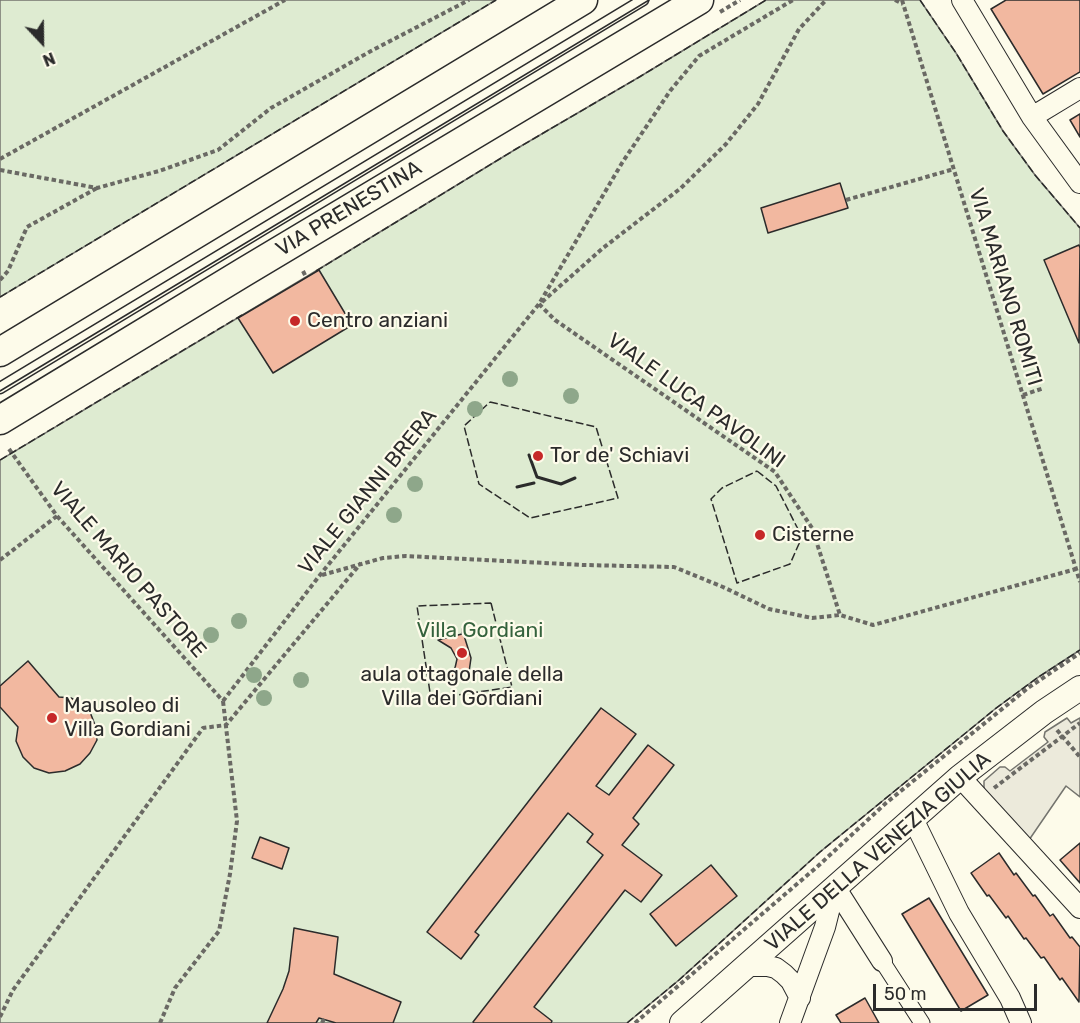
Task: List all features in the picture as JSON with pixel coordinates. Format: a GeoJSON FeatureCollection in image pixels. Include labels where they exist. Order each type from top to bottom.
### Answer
{"type":"FeatureCollection","features":[{"type":"Feature","properties":{"kind":"main road"},"geometry":{"type":"LineString","coordinates":[[0,352],[583,0]]}},
{"type":"Feature","properties":{"kind":"main road","name":"VIA PRENESTINA"},"geometry":{"type":"LineString","coordinates":[[0,420],[254,265],[699,0]]}},
{"type":"Feature","properties":{"kind":"street"},"geometry":{"type":"LineString","coordinates":[[966,2],[1032,117],[1080,183]]}},
{"type":"Feature","properties":{"kind":"street"},"geometry":{"type":"LineString","coordinates":[[1032,117],[1080,88]]}},
{"type":"Feature","properties":{"kind":"street","name":"VIALE DELLA VENEZIA GIULIA"},"geometry":{"type":"LineString","coordinates":[[682,1023],[960,777],[1044,712],[1080,688]]}},
{"type":"Feature","properties":{"kind":"street"},"geometry":{"type":"LineString","coordinates":[[960,777],[1080,908]]}},
{"type":"Feature","properties":{"kind":"street"},"geometry":{"type":"LineString","coordinates":[[913,819],[959,913],[1010,998],[1021,1023]]}},
{"type":"Feature","properties":{"kind":"street"},"geometry":{"type":"LineString","coordinates":[[835,887],[922,1023]]}},
{"type":"Feature","properties":{"kind":"street"},"geometry":{"type":"LineString","coordinates":[[790,1023],[825,927],[835,887]]}},
{"type":"Feature","properties":{"kind":"street"},"geometry":{"type":"LineString","coordinates":[[748,966],[776,968],[794,984],[800,998]]}},
{"type":"Feature","properties":{"kind":"lane"},"geometry":{"type":"LineString","coordinates":[[0,388],[643,0]]}},
{"type":"Feature","properties":{"kind":"path"},"geometry":{"type":"LineString","coordinates":[[0,159],[285,0]]}},
{"type":"Feature","properties":{"kind":"path"},"geometry":{"type":"LineString","coordinates":[[0,280],[8,271],[27,228],[97,188],[159,171],[218,150],[272,108],[370,51],[469,0]]}},
{"type":"Feature","properties":{"kind":"path"},"geometry":{"type":"LineString","coordinates":[[539,304],[622,163],[670,91],[693,63],[707,51],[793,0]]}},
{"type":"Feature","properties":{"kind":"path"},"geometry":{"type":"LineString","coordinates":[[539,304],[603,248],[681,188],[726,144],[758,104],[799,29],[826,0]]}},
{"type":"Feature","properties":{"kind":"path"},"geometry":{"type":"LineString","coordinates":[[895,0],[903,2]]}},
{"type":"Feature","properties":{"kind":"path","name":"VIA MARIANO ROMITI"},"geometry":{"type":"LineString","coordinates":[[903,2],[1080,582]]}},
{"type":"Feature","properties":{"kind":"path"},"geometry":{"type":"LineString","coordinates":[[846,200],[954,169]]}},
{"type":"Feature","properties":{"kind":"path"},"geometry":{"type":"LineString","coordinates":[[0,171],[97,188]]}},
{"type":"Feature","properties":{"kind":"path"},"geometry":{"type":"LineString","coordinates":[[303,271],[306,277]]}},
{"type":"Feature","properties":{"kind":"path","name":"VIALE GIANNI BRERA"},"geometry":{"type":"LineString","coordinates":[[223,701],[320,575],[539,304]]}},
{"type":"Feature","properties":{"kind":"path","name":"VIALE LUCA PAVOLINI"},"geometry":{"type":"LineString","coordinates":[[539,304],[555,320],[775,472],[812,528],[840,615]]}},
{"type":"Feature","properties":{"kind":"path"},"geometry":{"type":"LineString","coordinates":[[1023,394],[1044,388]]}},
{"type":"Feature","properties":{"kind":"path","name":"VIALE MARIO PASTORE"},"geometry":{"type":"LineString","coordinates":[[9,449],[57,516],[223,701]]}},
{"type":"Feature","properties":{"kind":"path"},"geometry":{"type":"LineString","coordinates":[[0,560],[57,516]]}},
{"type":"Feature","properties":{"kind":"path"},"geometry":{"type":"LineString","coordinates":[[320,575],[383,558],[405,556],[674,567],[769,609],[812,618],[840,615],[873,625],[1076,568]]}},
{"type":"Feature","properties":{"kind":"path"},"geometry":{"type":"LineString","coordinates":[[0,1017],[13,990],[203,728],[226,725],[361,563]]}},
{"type":"Feature","properties":{"kind":"path"},"geometry":{"type":"LineString","coordinates":[[635,1023],[818,866],[886,803],[1028,688],[1080,653]]}},
{"type":"Feature","properties":{"kind":"path"},"geometry":{"type":"LineString","coordinates":[[160,1023],[175,988],[219,931],[237,821],[223,701]]}},
{"type":"Feature","properties":{"kind":"path"},"geometry":{"type":"LineString","coordinates":[[986,793],[1080,723]]}},
{"type":"Feature","properties":{"kind":"path"},"geometry":{"type":"LineString","coordinates":[[1062,736],[1080,757]]}},
{"type":"Feature","properties":{"kind":"green space"},"geometry":{"type":"Polygon","coordinates":[[[0,0],[496,0],[0,297],[0,0]]]}},
{"type":"Feature","properties":{"kind":"green space","name":"Villa Gordiani"},"geometry":{"type":"Polygon","coordinates":[[[766,0],[920,0],[956,53],[1003,131],[1035,175],[1080,228],[1080,650],[995,709],[820,852],[679,980],[627,1023],[0,1023],[0,460],[766,0]]]}},
{"type":"Feature","properties":{"kind":"shaded area"},"geometry":{"type":"Polygon","coordinates":[[[1067,718],[1071,723],[1080,718],[1080,797],[1066,786],[1029,840],[984,789],[984,781],[1000,767],[1005,767],[1010,771],[1048,742],[1044,737],[1045,732],[1067,718]]]}},
{"type":"Feature","properties":{"kind":"building"},"geometry":{"type":"Polygon","coordinates":[[[1006,0],[1080,0],[1080,72],[1043,94],[991,9],[1006,0]]]}},
{"type":"Feature","properties":{"kind":"building"},"geometry":{"type":"Polygon","coordinates":[[[1080,114],[1080,137],[1070,120],[1080,114]]]}},
{"type":"Feature","properties":{"kind":"building"},"geometry":{"type":"Polygon","coordinates":[[[840,183],[848,208],[768,233],[761,208],[840,183]]]}},
{"type":"Feature","properties":{"kind":"building"},"geometry":{"type":"Polygon","coordinates":[[[1079,245],[1080,248],[1079,343],[1044,260],[1079,245]]]}},
{"type":"Feature","properties":{"kind":"building","name":"Centro anziani"},"geometry":{"type":"Polygon","coordinates":[[[319,270],[352,325],[273,373],[238,318],[319,270]]]}},
{"type":"Feature","properties":{"kind":"building","name":"aula ottagonale della Villa dei Gordiani"},"geometry":{"type":"Polygon","coordinates":[[[462,629],[471,658],[469,672],[444,678],[455,668],[457,659],[451,648],[438,640],[462,634],[462,629]]]}},
{"type":"Feature","properties":{"kind":"building","name":"Mausoleo di Villa Gordiani"},"geometry":{"type":"Polygon","coordinates":[[[28,661],[59,697],[71,698],[82,704],[90,712],[95,725],[97,740],[90,753],[80,764],[65,771],[49,773],[34,768],[23,757],[16,741],[18,727],[0,707],[0,686],[28,661]]]}},
{"type":"Feature","properties":{"kind":"building"},"geometry":{"type":"Polygon","coordinates":[[[601,708],[636,734],[596,786],[609,795],[648,745],[674,765],[633,818],[639,824],[622,845],[662,875],[641,902],[625,890],[534,1007],[552,1021],[551,1023],[474,1023],[603,855],[587,842],[593,834],[568,813],[475,932],[479,935],[461,959],[427,932],[601,708]]]}},
{"type":"Feature","properties":{"kind":"building"},"geometry":{"type":"Polygon","coordinates":[[[260,837],[289,848],[282,869],[252,858],[260,837]]]}},
{"type":"Feature","properties":{"kind":"building"},"geometry":{"type":"Polygon","coordinates":[[[1080,843],[1080,883],[1060,860],[1080,843]]]}},
{"type":"Feature","properties":{"kind":"building"},"geometry":{"type":"Polygon","coordinates":[[[999,853],[1014,875],[1016,873],[1050,916],[1053,914],[1070,938],[1072,937],[1080,947],[1079,1002],[1044,957],[1041,958],[1008,916],[1006,918],[989,895],[987,896],[971,873],[999,853]]]}},
{"type":"Feature","properties":{"kind":"building"},"geometry":{"type":"Polygon","coordinates":[[[711,865],[737,896],[676,946],[650,914],[711,865]]]}},
{"type":"Feature","properties":{"kind":"building"},"geometry":{"type":"Polygon","coordinates":[[[929,898],[988,995],[961,1011],[902,914],[929,898]]]}},
{"type":"Feature","properties":{"kind":"building"},"geometry":{"type":"Polygon","coordinates":[[[294,928],[338,937],[334,974],[401,1002],[393,1023],[336,1023],[319,1018],[316,1023],[267,1023],[289,971],[294,928]]]}},
{"type":"Feature","properties":{"kind":"building"},"geometry":{"type":"Polygon","coordinates":[[[865,998],[879,1023],[841,1023],[836,1015],[865,998]]]}},
{"type":"Feature","properties":{"kind":"tram line"},"geometry":{"type":"LineString","coordinates":[[0,391],[649,0]]}},
{"type":"Feature","properties":{"kind":"fence"},"geometry":{"type":"LineString","coordinates":[[0,297],[496,0]]}},
{"type":"Feature","properties":{"kind":"fence"},"geometry":{"type":"LineString","coordinates":[[316,271],[766,0]]}},
{"type":"Feature","properties":{"kind":"fence"},"geometry":{"type":"LineString","coordinates":[[920,0],[956,53],[1003,131],[1035,175],[1080,228]]}},
{"type":"Feature","properties":{"kind":"fence"},"geometry":{"type":"LineString","coordinates":[[0,460],[242,315]]}},
{"type":"Feature","properties":{"kind":"fence"},"geometry":{"type":"LineString","coordinates":[[490,402],[596,427],[618,498],[530,518],[479,484],[464,426],[490,402]]}},
{"type":"Feature","properties":{"kind":"fence"},"geometry":{"type":"LineString","coordinates":[[757,471],[776,486],[802,537],[790,564],[737,583],[711,499],[722,488],[757,471]]}},
{"type":"Feature","properties":{"kind":"fence"},"geometry":{"type":"LineString","coordinates":[[491,603],[512,687],[431,699],[417,606],[491,603]]}},
{"type":"Feature","properties":{"kind":"fence"},"geometry":{"type":"LineString","coordinates":[[627,1023],[679,980],[820,852],[995,709],[1080,650]]}},
{"type":"Feature","properties":{"kind":"wall"},"geometry":{"type":"LineString","coordinates":[[529,455],[537,477],[561,484],[575,478]]}},
{"type":"Feature","properties":{"kind":"wall"},"geometry":{"type":"LineString","coordinates":[[517,487],[534,483]]}},
{"type":"Feature","properties":{"kind":"place","name":"Centro anziani"},"geometry":{"type":"Point","coordinates":[295,321]}},
{"type":"Feature","properties":{"kind":"place","name":"Tor de' Schiavi"},"geometry":{"type":"Point","coordinates":[538,456]}},
{"type":"Feature","properties":{"kind":"place","name":"Cisterne"},"geometry":{"type":"Point","coordinates":[760,535]}},
{"type":"Feature","properties":{"kind":"place","name":"aula ottagonale della Villa dei Gordiani"},"geometry":{"type":"Point","coordinates":[462,653]}},
{"type":"Feature","properties":{"kind":"place","name":"Mausoleo di Villa Gordiani"},"geometry":{"type":"Point","coordinates":[52,718]}}]}
